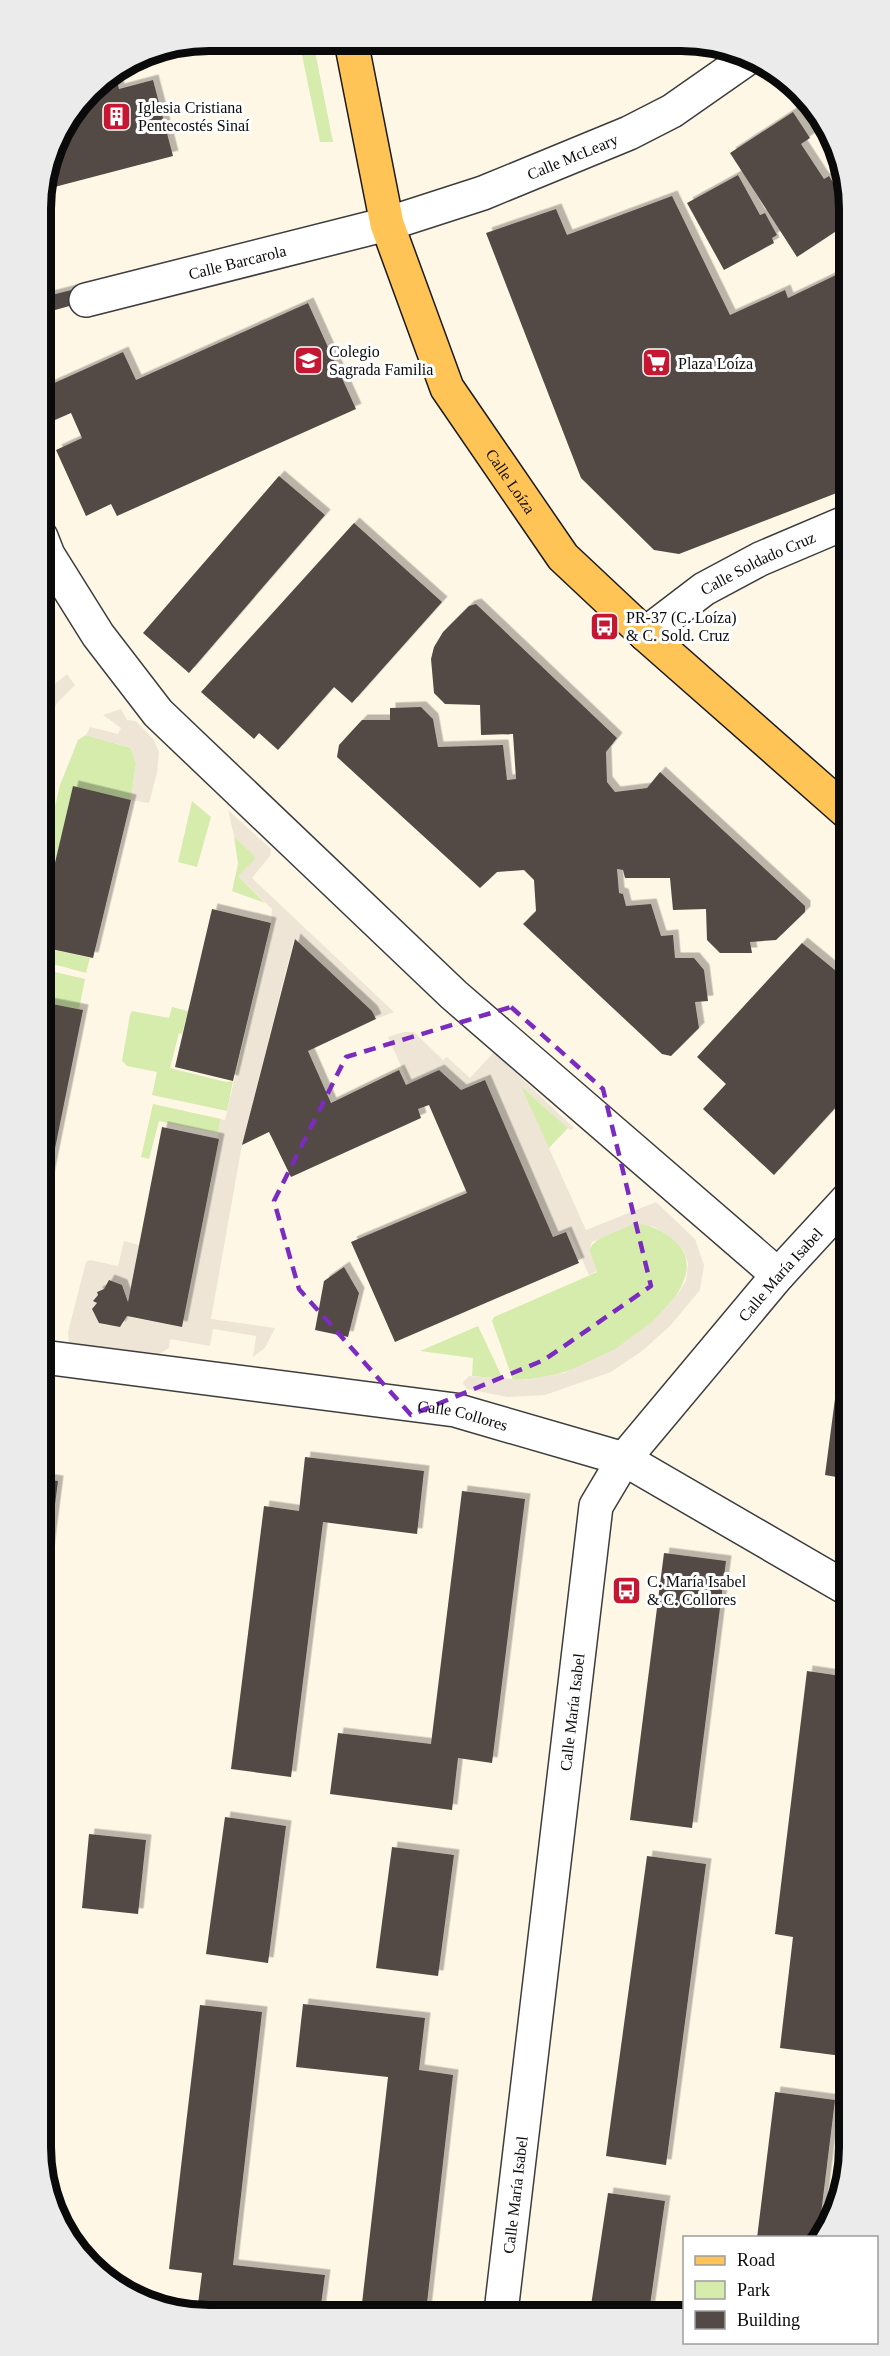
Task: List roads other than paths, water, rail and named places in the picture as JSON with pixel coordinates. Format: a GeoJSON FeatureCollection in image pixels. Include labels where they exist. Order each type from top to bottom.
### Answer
{"type":"FeatureCollection","features":[{"type":"Feature","properties":{"kind":"main road","name":"Calle Loíza"},"geometry":{"type":"LineString","coordinates":[[353,51],[387,224],[447,388],[563,557],[645,634],[839,805]]}},
{"type":"Feature","properties":{"kind":"street","name":"Calle McLeary"},"geometry":{"type":"LineString","coordinates":[[387,224],[509,183],[629,133],[672,111],[741,63]]}},
{"type":"Feature","properties":{"kind":"street","name":"Calle Barcarola"},"geometry":{"type":"LineString","coordinates":[[86,300],[387,224]]}},
{"type":"Feature","properties":{"kind":"street","name":"Calle Soldado Cruz"},"geometry":{"type":"LineString","coordinates":[[645,634],[704,589],[760,559],[839,525]]}},
{"type":"Feature","properties":{"kind":"street"},"geometry":{"type":"LineString","coordinates":[[51,560],[98,635],[158,713],[441,983],[778,1275]]}},
{"type":"Feature","properties":{"kind":"street","name":"Calle María Isabel"},"geometry":{"type":"LineString","coordinates":[[502,2305],[596,1506],[624,1459],[778,1275],[839,1209]]}},
{"type":"Feature","properties":{"kind":"street","name":"Calle Collores"},"geometry":{"type":"LineString","coordinates":[[51,1358],[455,1410],[624,1459],[839,1584]]}},
{"type":"Feature","properties":{"kind":"place","name":"Iglesia Cristiana Pentecostés Sinaí"},"geometry":{"type":"Point","coordinates":[117,116]}},
{"type":"Feature","properties":{"kind":"place","name":"Colegio Sagrada Familia"},"geometry":{"type":"Point","coordinates":[308,360]}},
{"type":"Feature","properties":{"kind":"place","name":"Plaza Loíza"},"geometry":{"type":"Point","coordinates":[657,363]}},
{"type":"Feature","properties":{"kind":"place","name":"PR-37 (C. Loíza) & C. Sold. Cruz"},"geometry":{"type":"Point","coordinates":[605,626]}},
{"type":"Feature","properties":{"kind":"place","name":"C. María Isabel & C. Collores"},"geometry":{"type":"Point","coordinates":[626,1590]}}]}
